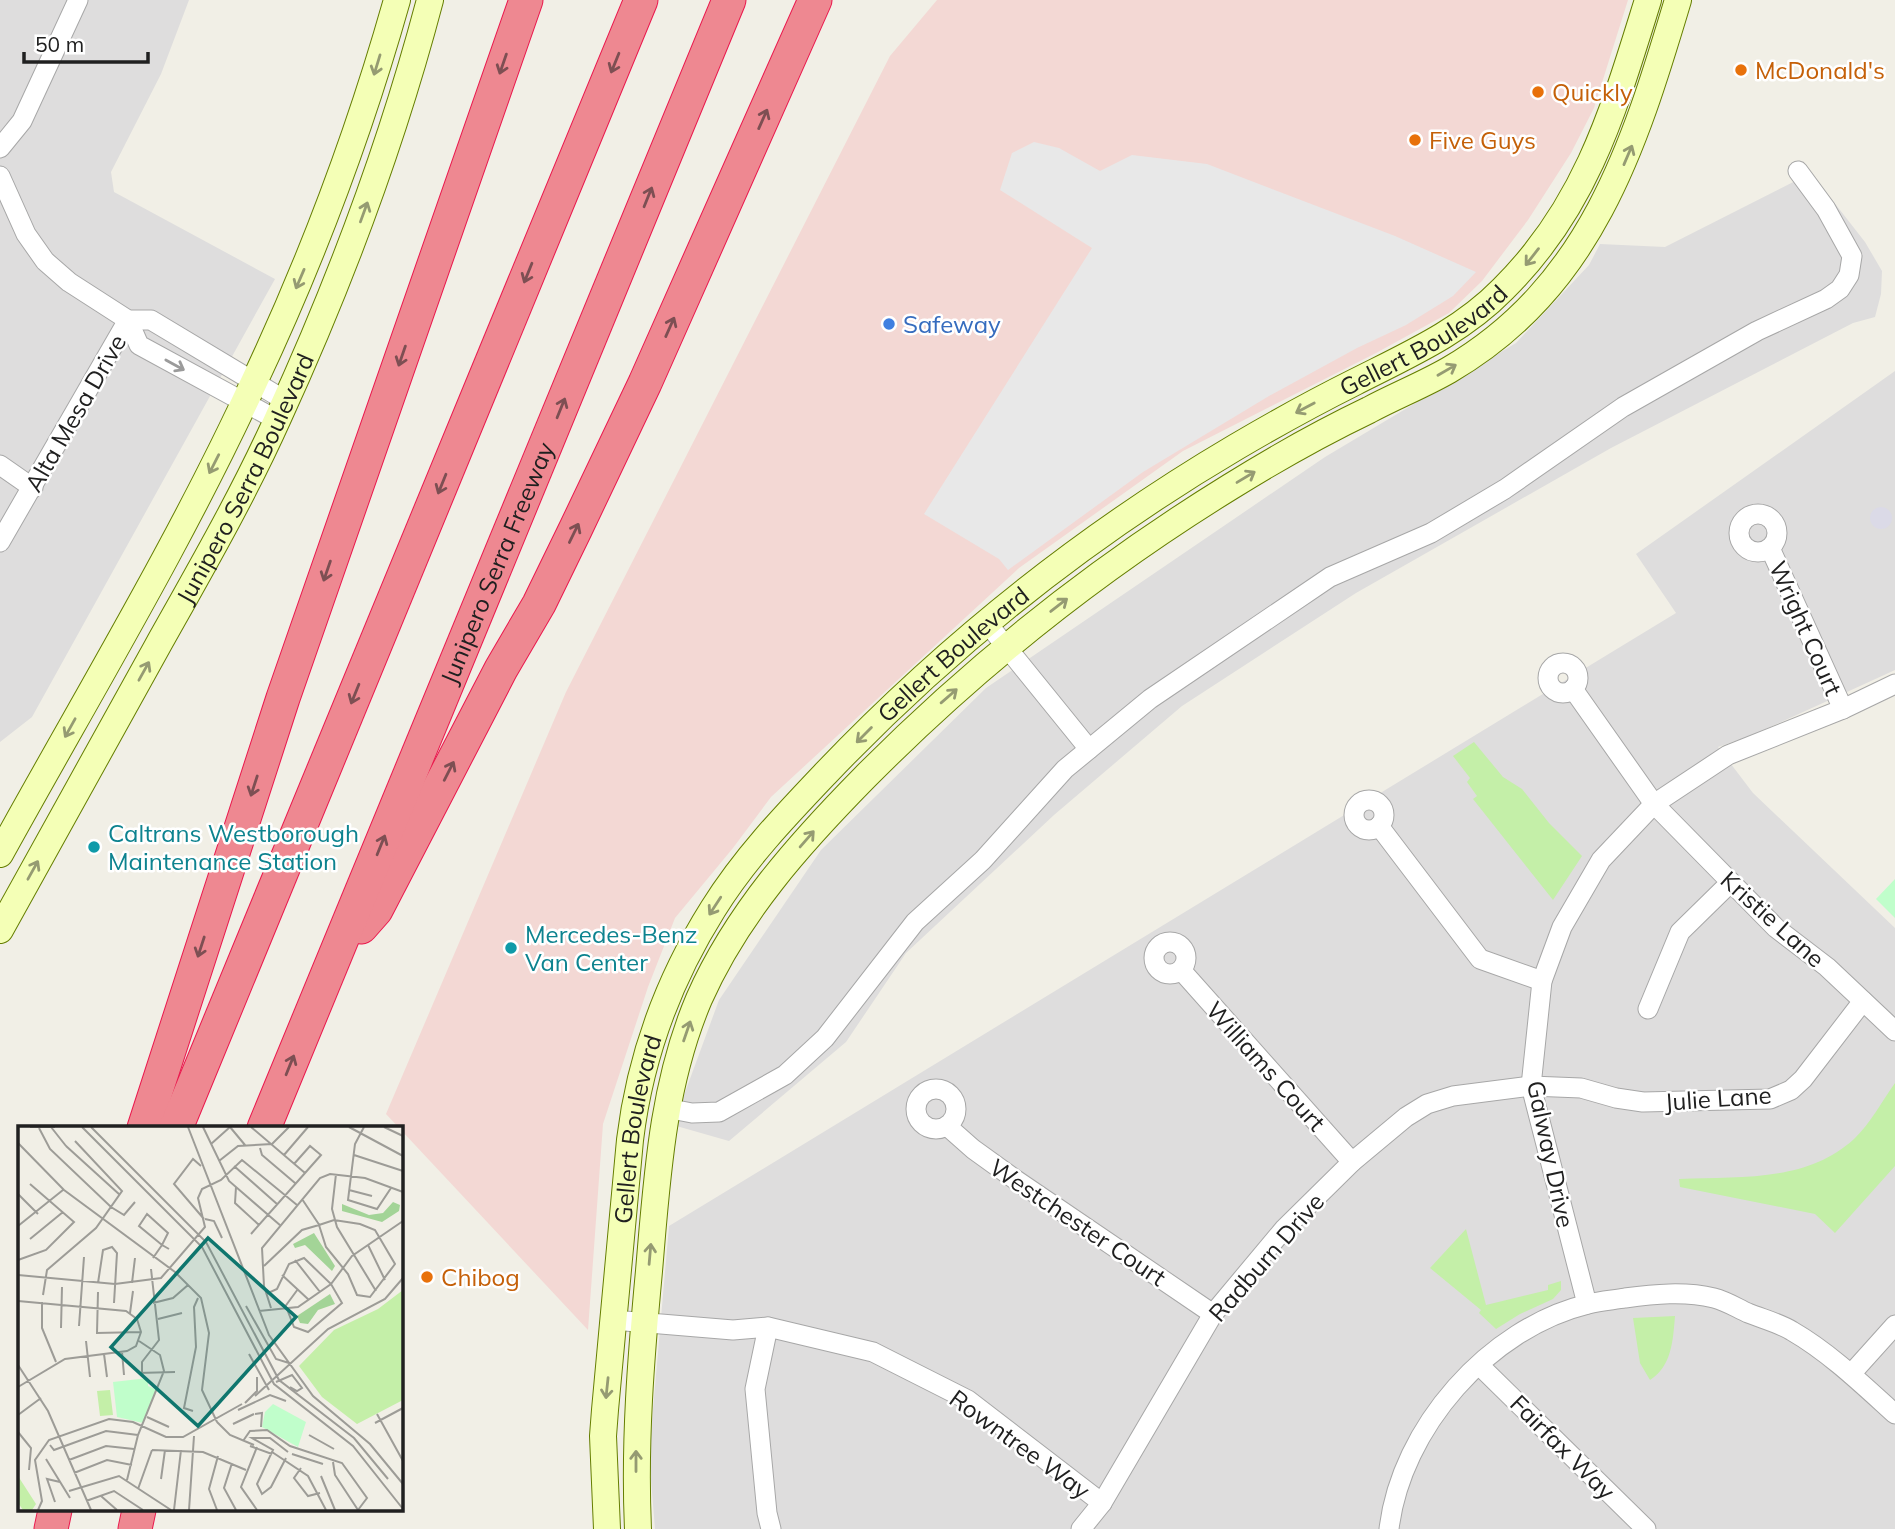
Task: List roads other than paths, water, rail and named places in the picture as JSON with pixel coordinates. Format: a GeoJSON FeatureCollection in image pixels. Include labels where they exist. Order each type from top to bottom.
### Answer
{"type":"FeatureCollection","features":[{"type":"Feature","properties":{"kind":"highway"},"geometry":{"type":"LineString","coordinates":[[145,1126],[283,698],[526,0]]}},
{"type":"Feature","properties":{"kind":"highway"},"geometry":{"type":"LineString","coordinates":[[177,1126],[641,0]]}},
{"type":"Feature","properties":{"kind":"highway","name":"Junipero Serra Freeway"},"geometry":{"type":"LineString","coordinates":[[265,1126],[729,0]]}},
{"type":"Feature","properties":{"kind":"highway"},"geometry":{"type":"LineString","coordinates":[[336,953],[376,910],[501,669],[544,594],[645,383],[815,0]]}},
{"type":"Feature","properties":{"kind":"highway"},"geometry":{"type":"LineString","coordinates":[[788,65],[808,49],[835,0]]}},
{"type":"Feature","properties":{"kind":"main road","name":"Junipero Serra Boulevard"},"geometry":{"type":"LineString","coordinates":[[0,854],[177,533],[249,393],[299,282],[338,182],[397,0]]}},
{"type":"Feature","properties":{"kind":"main road","name":"Junipero Serra Boulevard"},"geometry":{"type":"LineString","coordinates":[[0,930],[208,557],[282,410],[325,311],[364,210],[395,119],[430,0]]}},
{"type":"Feature","properties":{"kind":"main road","name":"Gellert Boulevard"},"geometry":{"type":"LineString","coordinates":[[607,1529],[603,1436],[630,1140],[640,1080],[664,1005],[690,949],[714,907],[735,877],[799,802],[901,699],[987,623],[1088,544],[1192,474],[1277,424],[1423,349],[1491,302],[1533,257],[1587,173],[1609,122],[1648,0]]}},
{"type":"Feature","properties":{"kind":"main road","name":"Gellert Boulevard"},"geometry":{"type":"LineString","coordinates":[[638,1529],[636,1440],[659,1161],[666,1108],[681,1049],[700,997],[726,946],[753,904],[814,830],[939,705],[1096,576],[1176,521],[1292,450],[1450,369],[1490,342],[1525,312],[1572,255],[1613,187],[1643,115],[1678,0]]}},
{"type":"Feature","properties":{"kind":"street"},"geometry":{"type":"LineString","coordinates":[[0,148],[22,121],[78,0]]}},
{"type":"Feature","properties":{"kind":"street"},"geometry":{"type":"LineString","coordinates":[[666,1108],[692,1113],[719,1112],[785,1075],[825,1038],[915,922],[983,860],[1065,769],[1150,699],[1330,576],[1431,533],[1505,489],[1623,407],[1757,331],[1826,299],[1840,289],[1849,275],[1852,256],[1826,209],[1798,171]]}},
{"type":"Feature","properties":{"kind":"street"},"geometry":{"type":"LineString","coordinates":[[2,186],[26,234],[45,261],[69,282],[128,320],[151,320],[249,393]]}},
{"type":"Feature","properties":{"kind":"street"},"geometry":{"type":"LineString","coordinates":[[128,320],[139,345],[282,410]]}},
{"type":"Feature","properties":{"kind":"street","name":"Alta Mesa Drive"},"geometry":{"type":"LineString","coordinates":[[0,542],[128,320]]}},
{"type":"Feature","properties":{"kind":"street"},"geometry":{"type":"LineString","coordinates":[[0,465],[33,488]]}},
{"type":"Feature","properties":{"kind":"street","name":"Wright Court"},"geometry":{"type":"LineString","coordinates":[[1770,548],[1843,709]]}},
{"type":"Feature","properties":{"kind":"street"},"geometry":{"type":"LineString","coordinates":[[987,623],[1089,749]]}},
{"type":"Feature","properties":{"kind":"street","name":"Galway Drive"},"geometry":{"type":"LineString","coordinates":[[1587,1304],[1531,1086],[1542,981],[1562,927],[1601,860],[1654,804],[1728,755],[1843,709],[1895,684]]}},
{"type":"Feature","properties":{"kind":"street","name":"Kristie Lane"},"geometry":{"type":"LineString","coordinates":[[1573,690],[1654,804],[1776,928],[1827,967],[1895,1031]]}},
{"type":"Feature","properties":{"kind":"street"},"geometry":{"type":"LineString","coordinates":[[1379,826],[1480,959],[1542,981]]}},
{"type":"Feature","properties":{"kind":"street"},"geometry":{"type":"LineString","coordinates":[[1648,1009],[1681,932],[1730,883]]}},
{"type":"Feature","properties":{"kind":"street","name":"Williams Court"},"geometry":{"type":"LineString","coordinates":[[1181,970],[1352,1162]]}},
{"type":"Feature","properties":{"kind":"street","name":"Julie Lane"},"geometry":{"type":"LineString","coordinates":[[1531,1086],[1581,1088],[1643,1102],[1770,1099],[1791,1090],[1803,1079],[1863,1001]]}},
{"type":"Feature","properties":{"kind":"street","name":"Radburn Drive"},"geometry":{"type":"LineString","coordinates":[[1081,1529],[1102,1503],[1213,1314],[1284,1229],[1352,1162],[1406,1117],[1427,1104],[1453,1096],[1531,1086]]}},
{"type":"Feature","properties":{"kind":"street","name":"Westchester Court"},"geometry":{"type":"LineString","coordinates":[[947,1126],[1016,1180],[1213,1314]]}},
{"type":"Feature","properties":{"kind":"street"},"geometry":{"type":"LineString","coordinates":[[1389,1529],[1402,1473],[1435,1412],[1479,1364],[1515,1337],[1542,1322],[1587,1304],[1662,1293],[1715,1298],[1792,1331],[1851,1374],[1895,1414]]}},
{"type":"Feature","properties":{"kind":"street","name":"Rowntree Way"},"geometry":{"type":"LineString","coordinates":[[613,1320],[733,1330],[768,1327],[873,1352],[968,1400],[1102,1503]]}},
{"type":"Feature","properties":{"kind":"street"},"geometry":{"type":"LineString","coordinates":[[1851,1374],[1895,1325]]}},
{"type":"Feature","properties":{"kind":"street"},"geometry":{"type":"LineString","coordinates":[[768,1327],[755,1389],[767,1513],[775,1529]]}},
{"type":"Feature","properties":{"kind":"street","name":"Fairfax Way"},"geometry":{"type":"LineString","coordinates":[[1479,1364],[1646,1529]]}},
{"type":"Feature","properties":{"kind":"place","name":"McDonald's"},"geometry":{"type":"Point","coordinates":[1741,70]}},
{"type":"Feature","properties":{"kind":"place","name":"Quickly"},"geometry":{"type":"Point","coordinates":[1538,92]}},
{"type":"Feature","properties":{"kind":"place","name":"Five Guys"},"geometry":{"type":"Point","coordinates":[1415,140]}},
{"type":"Feature","properties":{"kind":"place","name":"Safeway"},"geometry":{"type":"Point","coordinates":[889,324]}},
{"type":"Feature","properties":{"kind":"place","name":"Caltrans Westborough Maintenance Station"},"geometry":{"type":"Point","coordinates":[94,847]}},
{"type":"Feature","properties":{"kind":"place","name":"Mercedes-Benz Van Center"},"geometry":{"type":"Point","coordinates":[511,948]}},
{"type":"Feature","properties":{"kind":"place","name":"Chibog"},"geometry":{"type":"Point","coordinates":[427,1277]}}]}
